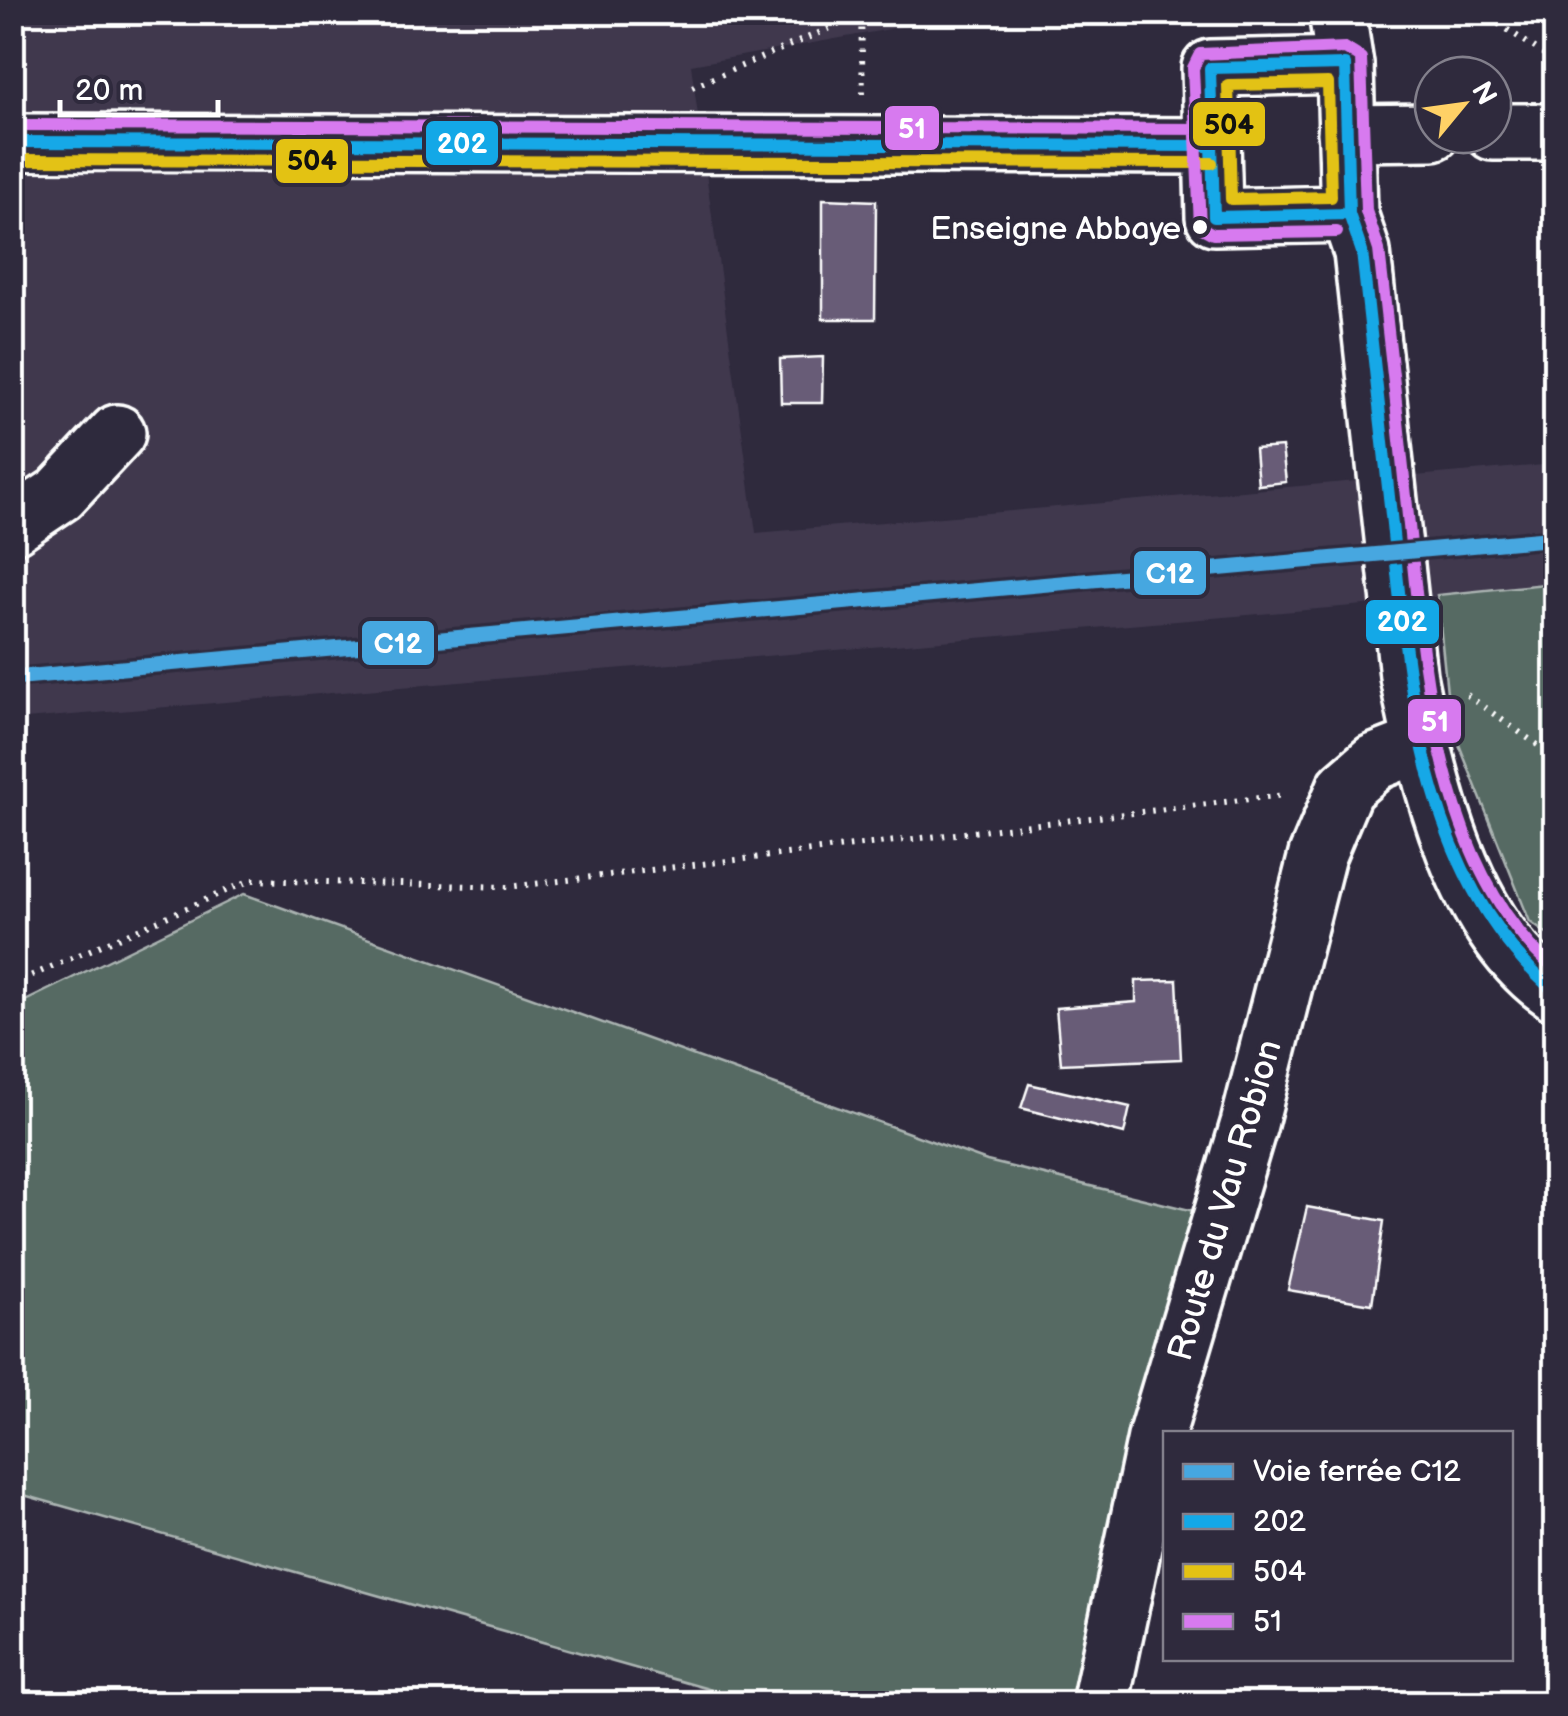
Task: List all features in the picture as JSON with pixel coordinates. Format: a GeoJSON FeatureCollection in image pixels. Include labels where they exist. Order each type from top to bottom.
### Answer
{"type":"FeatureCollection","features":[{"type":"Feature","properties":{"kind":"street"},"geometry":{"type":"LineString","coordinates":[[1349,214],[1214,217],[1210,68],[1341,39],[1349,214],[1362,252],[1408,676],[1421,744],[1470,885],[1490,926],[1518,962],[1556,993]]}},
{"type":"Feature","properties":{"kind":"street"},"geometry":{"type":"LineString","coordinates":[[1346,133],[1413,132]]}},
{"type":"Feature","properties":{"kind":"street"},"geometry":{"type":"LineString","coordinates":[[1513,132],[1556,132]]}},
{"type":"Feature","properties":{"kind":"street"},"geometry":{"type":"LineString","coordinates":[[12,142],[1212,146]]}},
{"type":"Feature","properties":{"kind":"street"},"geometry":{"type":"LineString","coordinates":[[12,526],[60,494],[116,433]]}},
{"type":"Feature","properties":{"kind":"street"},"geometry":{"type":"LineString","coordinates":[[1345,788],[1376,762],[1421,744]]}},
{"type":"Feature","properties":{"kind":"street","name":"Route du Vau Robion"},"geometry":{"type":"LineString","coordinates":[[1100,1704],[1157,1432],[1249,1124],[1317,856],[1345,788]]}},
{"type":"Feature","properties":{"kind":"path"},"geometry":{"type":"LineString","coordinates":[[864,146],[861,15],[871,12]]}},
{"type":"Feature","properties":{"kind":"path"},"geometry":{"type":"LineString","coordinates":[[1482,12],[1556,62]]}},
{"type":"Feature","properties":{"kind":"path"},"geometry":{"type":"LineString","coordinates":[[1408,676],[1440,679],[1556,758]]}},
{"type":"Feature","properties":{"kind":"path"},"geometry":{"type":"LineString","coordinates":[[12,984],[250,880],[508,887],[1345,788]]}},
{"type":"Feature","properties":{"kind":"shaded area"},"geometry":{"type":"Polygon","coordinates":[[[13,13],[978,13],[691,65],[756,533],[1555,464],[1555,583],[1364,605],[13,720],[13,13]]]}},
{"type":"Feature","properties":{"kind":"green space"},"geometry":{"type":"Polygon","coordinates":[[[1556,583],[1555,940],[1530,922],[1450,722],[1437,595],[1556,583]]]}},
{"type":"Feature","properties":{"kind":"green space"},"geometry":{"type":"Polygon","coordinates":[[[244,894],[987,1161],[1202,1213],[1086,1703],[758,1703],[13,1492],[13,1007],[244,894]]]}},
{"type":"Feature","properties":{"kind":"building"},"geometry":{"type":"Polygon","coordinates":[[[823,199],[876,201],[875,319],[823,319],[823,199]]]}},
{"type":"Feature","properties":{"kind":"building"},"geometry":{"type":"Polygon","coordinates":[[[823,357],[822,403],[781,403],[780,359],[823,357]]]}},
{"type":"Feature","properties":{"kind":"building"},"geometry":{"type":"Polygon","coordinates":[[[1282,447],[1286,482],[1258,485],[1255,449],[1282,447]]]}},
{"type":"Feature","properties":{"kind":"building"},"geometry":{"type":"Polygon","coordinates":[[[1177,980],[1181,1059],[1061,1064],[1056,1008],[1136,1002],[1136,981],[1177,980]]]}},
{"type":"Feature","properties":{"kind":"building"},"geometry":{"type":"Polygon","coordinates":[[[1029,1084],[1130,1107],[1124,1134],[1021,1108],[1029,1084]]]}},
{"type":"Feature","properties":{"kind":"building"},"geometry":{"type":"Polygon","coordinates":[[[1307,1207],[1384,1221],[1372,1304],[1288,1290],[1307,1207]]]}},
{"type":"Feature","properties":{"kind":"rail line","name":"C12"},"geometry":{"type":"LineString","coordinates":[[12,678],[1556,538]]}},
{"type":"Feature","properties":{"kind":"transit line","name":"51"},"geometry":{"type":"LineString","coordinates":[[1337,232],[1213,234],[1200,227],[1193,68],[1200,54],[1345,48],[1361,58],[1366,211],[1379,250],[1421,634],[1442,760],[1460,820],[1484,877],[1515,927],[1556,970]]}},
{"type":"Feature","properties":{"kind":"transit line","name":"202"},"geometry":{"type":"LineString","coordinates":[[1345,65],[1349,214],[1214,217],[1210,68],[1345,65]]}},
{"type":"Feature","properties":{"kind":"transit line","name":"504"},"geometry":{"type":"LineString","coordinates":[[1328,83],[1331,197],[1231,199],[1228,85],[1328,83]]}},
{"type":"Feature","properties":{"kind":"transit line","name":"51"},"geometry":{"type":"LineString","coordinates":[[12,125],[1212,129]]}},
{"type":"Feature","properties":{"kind":"transit line","name":"202"},"geometry":{"type":"LineString","coordinates":[[12,142],[1212,146]]}},
{"type":"Feature","properties":{"kind":"transit line","name":"504"},"geometry":{"type":"LineString","coordinates":[[12,160],[1212,163]]}},
{"type":"Feature","properties":{"kind":"transit line","name":"202"},"geometry":{"type":"LineString","coordinates":[[1349,214],[1362,252],[1406,650],[1430,777],[1449,838],[1476,895],[1511,947],[1556,993]]}},
{"type":"Feature","properties":{"kind":"place","name":"Enseigne Abbaye"},"geometry":{"type":"Point","coordinates":[1200,227]}}]}
